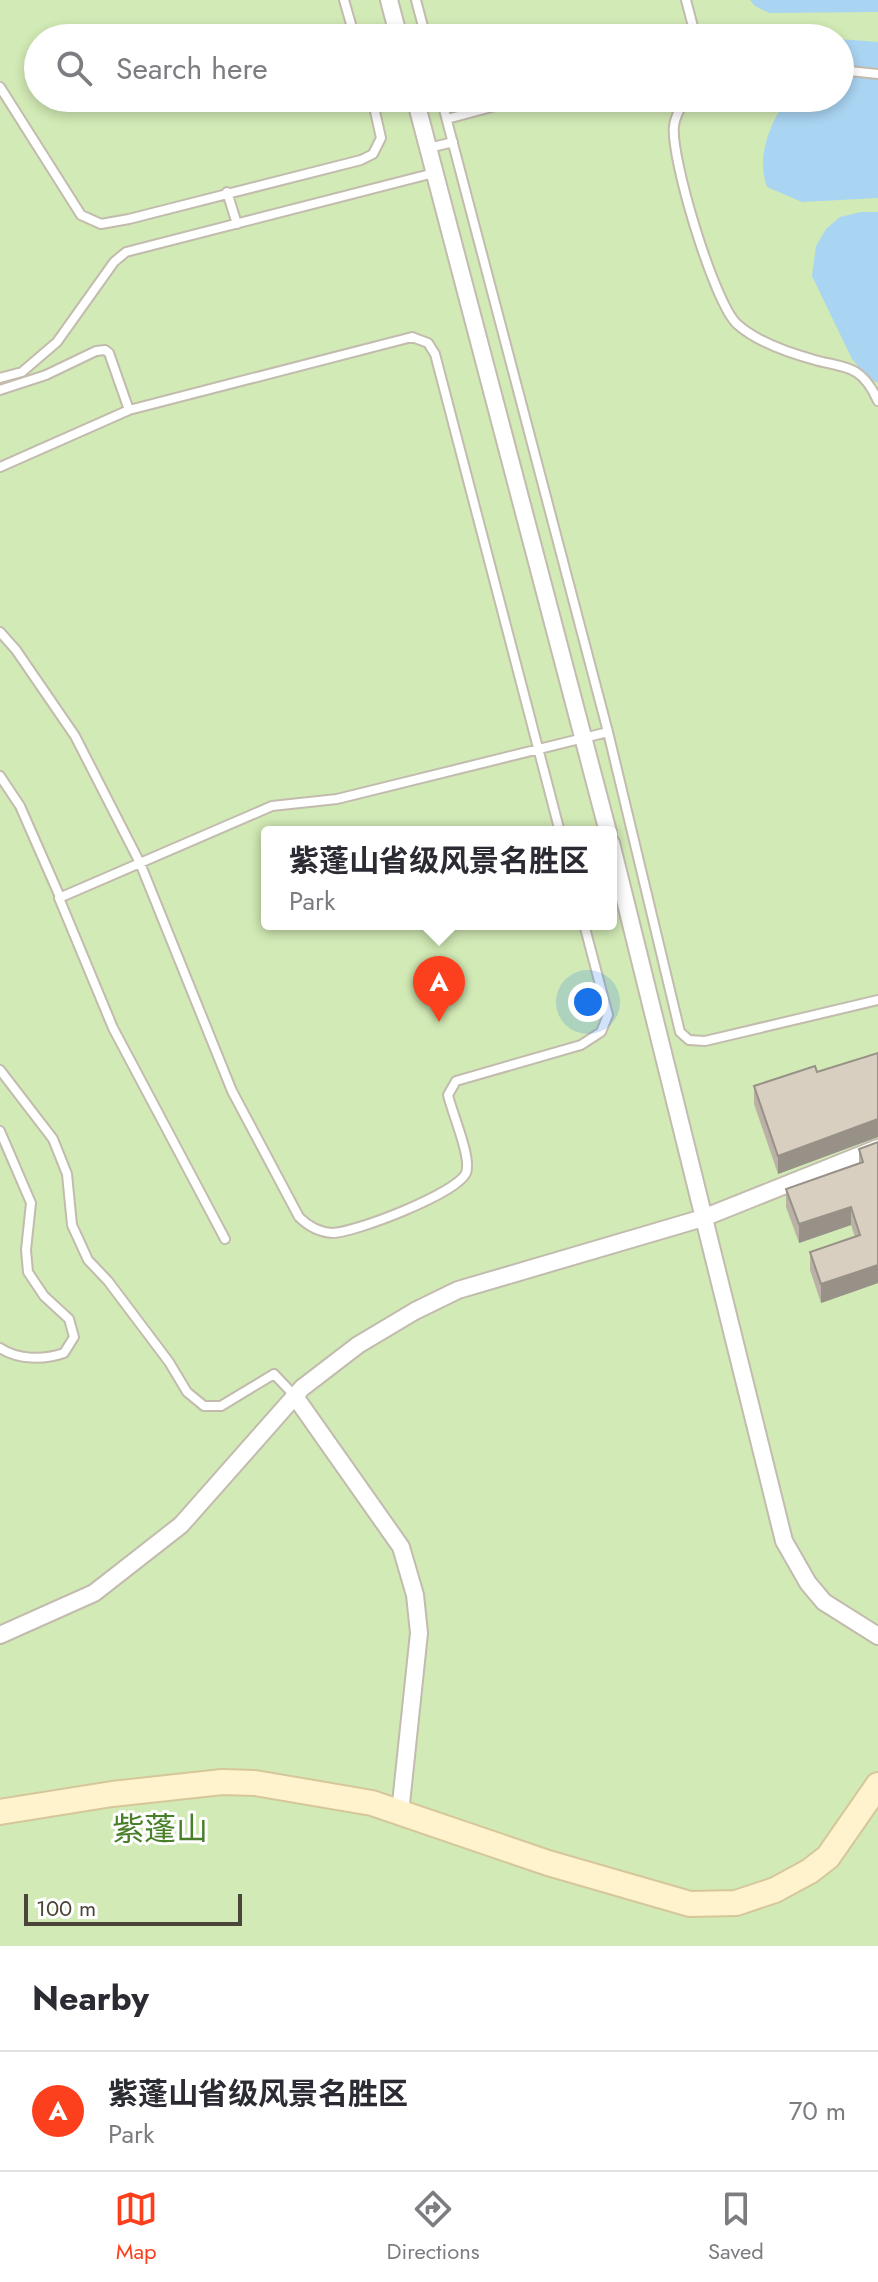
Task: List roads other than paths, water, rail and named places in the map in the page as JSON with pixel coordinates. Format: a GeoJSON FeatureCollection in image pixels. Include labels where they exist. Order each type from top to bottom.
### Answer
{"type":"FeatureCollection","features":[{"type":"Feature","properties":{"kind":"street"},"geometry":{"type":"LineString","coordinates":[[389,0],[395,24]]}},
{"type":"Feature","properties":{"kind":"street"},"geometry":{"type":"LineString","coordinates":[[419,112],[607,826]]}},
{"type":"Feature","properties":{"kind":"street"},"geometry":{"type":"LineString","coordinates":[[617,867],[784,1541],[808,1583],[824,1602],[878,1636]]}},
{"type":"Feature","properties":{"kind":"street"},"geometry":{"type":"LineString","coordinates":[[0,1635],[94,1593],[181,1525],[294,1395],[358,1345],[415,1311],[458,1290],[703,1218],[878,1148]]}},
{"type":"Feature","properties":{"kind":"street"},"geometry":{"type":"LineString","coordinates":[[294,1395],[401,1547],[415,1595],[419,1633],[400,1813]]}},
{"type":"Feature","properties":{"kind":"street"},"geometry":{"type":"LineString","coordinates":[[0,1812],[112,1794],[222,1782],[289,1788],[372,1803],[548,1863],[690,1904],[736,1903],[775,1890],[828,1857],[878,1785]]}},
{"type":"Feature","properties":{"kind":"lane"},"geometry":{"type":"LineString","coordinates":[[344,0],[351,24]]}},
{"type":"Feature","properties":{"kind":"lane"},"geometry":{"type":"LineString","coordinates":[[416,0],[422,24]]}},
{"type":"Feature","properties":{"kind":"lane"},"geometry":{"type":"LineString","coordinates":[[686,0],[692,24]]}},
{"type":"Feature","properties":{"kind":"lane"},"geometry":{"type":"LineString","coordinates":[[854,71],[878,74]]}},
{"type":"Feature","properties":{"kind":"lane"},"geometry":{"type":"LineString","coordinates":[[0,87],[81,215],[101,224],[361,160],[373,154],[379,146],[381,131],[376,112]]}},
{"type":"Feature","properties":{"kind":"lane"},"geometry":{"type":"LineString","coordinates":[[445,112],[608,732],[680,1032],[689,1040],[705,1041],[878,1000]]}},
{"type":"Feature","properties":{"kind":"lane"},"geometry":{"type":"LineString","coordinates":[[447,119],[473,112]]}},
{"type":"Feature","properties":{"kind":"lane"},"geometry":{"type":"LineString","coordinates":[[678,112],[673,128],[680,169],[704,256],[716,288],[732,317],[751,333],[777,347],[854,371],[869,385],[878,401]]}},
{"type":"Feature","properties":{"kind":"lane"},"geometry":{"type":"LineString","coordinates":[[429,148],[453,142]]}},
{"type":"Feature","properties":{"kind":"lane"},"geometry":{"type":"LineString","coordinates":[[0,378],[22,372],[57,342],[114,262],[126,252],[435,173]]}},
{"type":"Feature","properties":{"kind":"lane"},"geometry":{"type":"LineString","coordinates":[[227,192],[237,224]]}},
{"type":"Feature","properties":{"kind":"lane"},"geometry":{"type":"LineString","coordinates":[[0,467],[129,410],[412,337],[428,343],[435,354],[558,826]]}},
{"type":"Feature","properties":{"kind":"lane"},"geometry":{"type":"LineString","coordinates":[[0,390],[105,350],[109,353],[129,410]]}},
{"type":"Feature","properties":{"kind":"lane"},"geometry":{"type":"LineString","coordinates":[[0,632],[16,650],[75,736],[140,863],[232,1091],[299,1217],[306,1224],[336,1233],[426,1203],[461,1180],[467,1171],[467,1160],[448,1095],[456,1081],[581,1045],[601,1032],[608,1015],[586,930]]}},
{"type":"Feature","properties":{"kind":"lane"},"geometry":{"type":"LineString","coordinates":[[60,897],[272,806],[337,799],[608,732]]}},
{"type":"Feature","properties":{"kind":"lane"},"geometry":{"type":"LineString","coordinates":[[0,776],[20,806],[113,1028],[225,1239]]}},
{"type":"Feature","properties":{"kind":"lane"},"geometry":{"type":"LineString","coordinates":[[0,1070],[53,1139],[67,1174],[72,1225],[88,1260],[108,1281],[169,1362],[187,1392],[204,1406],[221,1406],[274,1374],[294,1395]]}},
{"type":"Feature","properties":{"kind":"lane"},"geometry":{"type":"LineString","coordinates":[[0,1131],[31,1203],[26,1250],[28,1272],[44,1296],[69,1319],[74,1337],[64,1353],[48,1359],[9,1354],[0,1348]]}},
{"type":"Feature","properties":{"kind":"water"},"geometry":{"type":"Polygon","coordinates":[[[750,0],[878,0],[878,12],[769,13],[750,0]]]}},
{"type":"Feature","properties":{"kind":"water"},"geometry":{"type":"Polygon","coordinates":[[[854,40],[878,42],[878,198],[802,202],[767,187],[764,152],[780,112],[854,112],[854,40]]]}},
{"type":"Feature","properties":{"kind":"water"},"geometry":{"type":"Polygon","coordinates":[[[878,212],[878,383],[867,377],[852,359],[812,276],[816,246],[826,229],[840,217],[878,212]]]}},
{"type":"Feature","properties":{"kind":"place","name":"紫蓬山省级风景名胜区"},"geometry":{"type":"Point","coordinates":[439,1022]}},
{"type":"Feature","properties":{"kind":"park label","name":"紫蓬山"},"geometry":{"type":"Point","coordinates":[160,1829]}}]}
